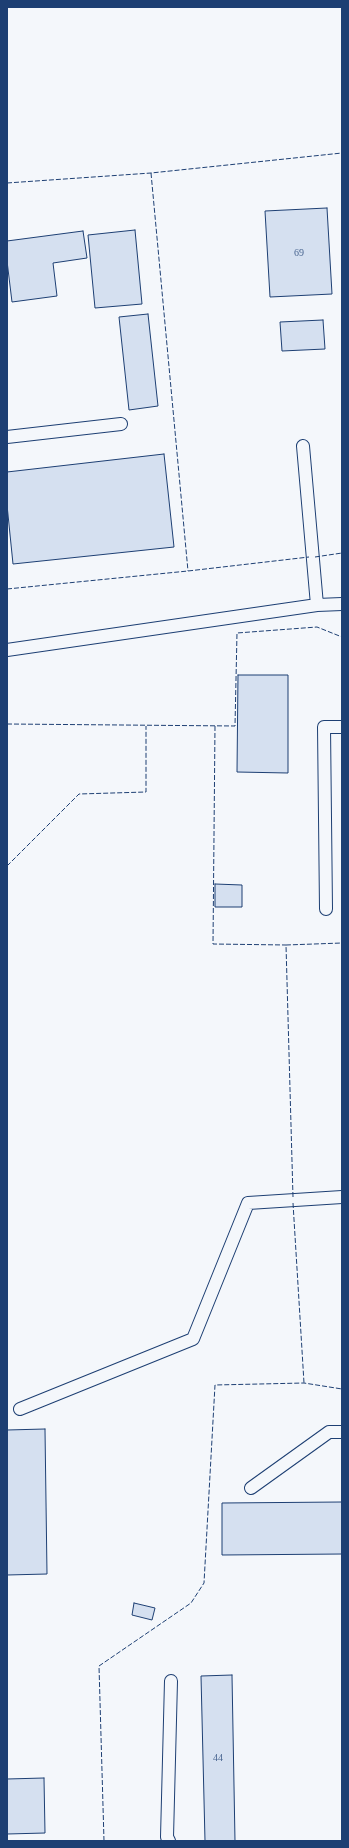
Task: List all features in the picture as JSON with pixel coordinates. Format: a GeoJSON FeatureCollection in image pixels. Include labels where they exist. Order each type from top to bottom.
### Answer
{"type":"FeatureCollection","features":[{"type":"Feature","properties":{"kind":"lane"},"geometry":{"type":"LineString","coordinates":[[7,437],[121,424]]}},
{"type":"Feature","properties":{"kind":"lane"},"geometry":{"type":"LineString","coordinates":[[303,446],[317,605]]}},
{"type":"Feature","properties":{"kind":"lane"},"geometry":{"type":"LineString","coordinates":[[7,650],[317,605],[342,604]]}},
{"type":"Feature","properties":{"kind":"lane"},"geometry":{"type":"LineString","coordinates":[[326,909],[324,727],[342,727]]}},
{"type":"Feature","properties":{"kind":"lane"},"geometry":{"type":"LineString","coordinates":[[20,1409],[193,1339],[248,1203],[342,1197]]}},
{"type":"Feature","properties":{"kind":"lane"},"geometry":{"type":"LineString","coordinates":[[250,1488],[329,1432],[342,1432]]}},
{"type":"Feature","properties":{"kind":"lane"},"geometry":{"type":"LineString","coordinates":[[169,1841],[167,1837],[171,1681]]}},
{"type":"Feature","properties":{"kind":"building"},"geometry":{"type":"Polygon","coordinates":[[[327,208],[332,294],[270,297],[265,211],[327,208]]]}},
{"type":"Feature","properties":{"kind":"building"},"geometry":{"type":"Polygon","coordinates":[[[135,230],[142,304],[95,308],[88,235],[135,230]]]}},
{"type":"Feature","properties":{"kind":"building"},"geometry":{"type":"Polygon","coordinates":[[[83,231],[87,258],[53,263],[57,296],[12,302],[7,261],[7,241],[83,231]]]}},
{"type":"Feature","properties":{"kind":"building"},"geometry":{"type":"Polygon","coordinates":[[[148,314],[158,406],[129,410],[119,317],[148,314]]]}},
{"type":"Feature","properties":{"kind":"building"},"geometry":{"type":"Polygon","coordinates":[[[323,320],[325,349],[282,351],[280,322],[323,320]]]}},
{"type":"Feature","properties":{"kind":"building"},"geometry":{"type":"Polygon","coordinates":[[[164,454],[174,547],[13,564],[7,505],[7,472],[164,454]]]}},
{"type":"Feature","properties":{"kind":"building"},"geometry":{"type":"Polygon","coordinates":[[[238,675],[288,675],[288,773],[237,772],[238,675]]]}},
{"type":"Feature","properties":{"kind":"building"},"geometry":{"type":"Polygon","coordinates":[[[215,884],[242,885],[242,907],[215,907],[215,884]]]}},
{"type":"Feature","properties":{"kind":"building"},"geometry":{"type":"Polygon","coordinates":[[[45,1429],[47,1574],[7,1575],[7,1430],[45,1429]]]}},
{"type":"Feature","properties":{"kind":"building"},"geometry":{"type":"Polygon","coordinates":[[[342,1502],[342,1554],[222,1555],[222,1503],[342,1502]]]}},
{"type":"Feature","properties":{"kind":"building"},"geometry":{"type":"Polygon","coordinates":[[[134,1603],[155,1608],[152,1620],[132,1615],[134,1603]]]}},
{"type":"Feature","properties":{"kind":"building"},"geometry":{"type":"Polygon","coordinates":[[[232,1675],[235,1841],[205,1841],[201,1676],[232,1675]]]}},
{"type":"Feature","properties":{"kind":"building"},"geometry":{"type":"Polygon","coordinates":[[[44,1778],[45,1833],[7,1834],[7,1779],[44,1778]]]}},
{"type":"Feature","properties":{"kind":"fence"},"geometry":{"type":"LineString","coordinates":[[7,183],[151,173],[342,153]]}},
{"type":"Feature","properties":{"kind":"fence"},"geometry":{"type":"LineString","coordinates":[[151,173],[188,571]]}},
{"type":"Feature","properties":{"kind":"fence"},"geometry":{"type":"LineString","coordinates":[[315,557],[342,553]]}},
{"type":"Feature","properties":{"kind":"fence"},"geometry":{"type":"LineString","coordinates":[[7,589],[309,557]]}},
{"type":"Feature","properties":{"kind":"fence"},"geometry":{"type":"LineString","coordinates":[[7,724],[235,726],[237,633],[317,627],[342,637]]}},
{"type":"Feature","properties":{"kind":"fence"},"geometry":{"type":"LineString","coordinates":[[7,866],[79,794],[146,792],[146,726]]}},
{"type":"Feature","properties":{"kind":"fence"},"geometry":{"type":"LineString","coordinates":[[215,726],[213,944],[286,945]]}},
{"type":"Feature","properties":{"kind":"fence"},"geometry":{"type":"LineString","coordinates":[[293,1197],[286,945],[342,943]]}},
{"type":"Feature","properties":{"kind":"fence"},"geometry":{"type":"LineString","coordinates":[[293,1203],[304,1383]]}},
{"type":"Feature","properties":{"kind":"fence"},"geometry":{"type":"LineString","coordinates":[[104,1841],[99,1666],[191,1603],[204,1583],[215,1385],[304,1383],[342,1389]]}}]}
